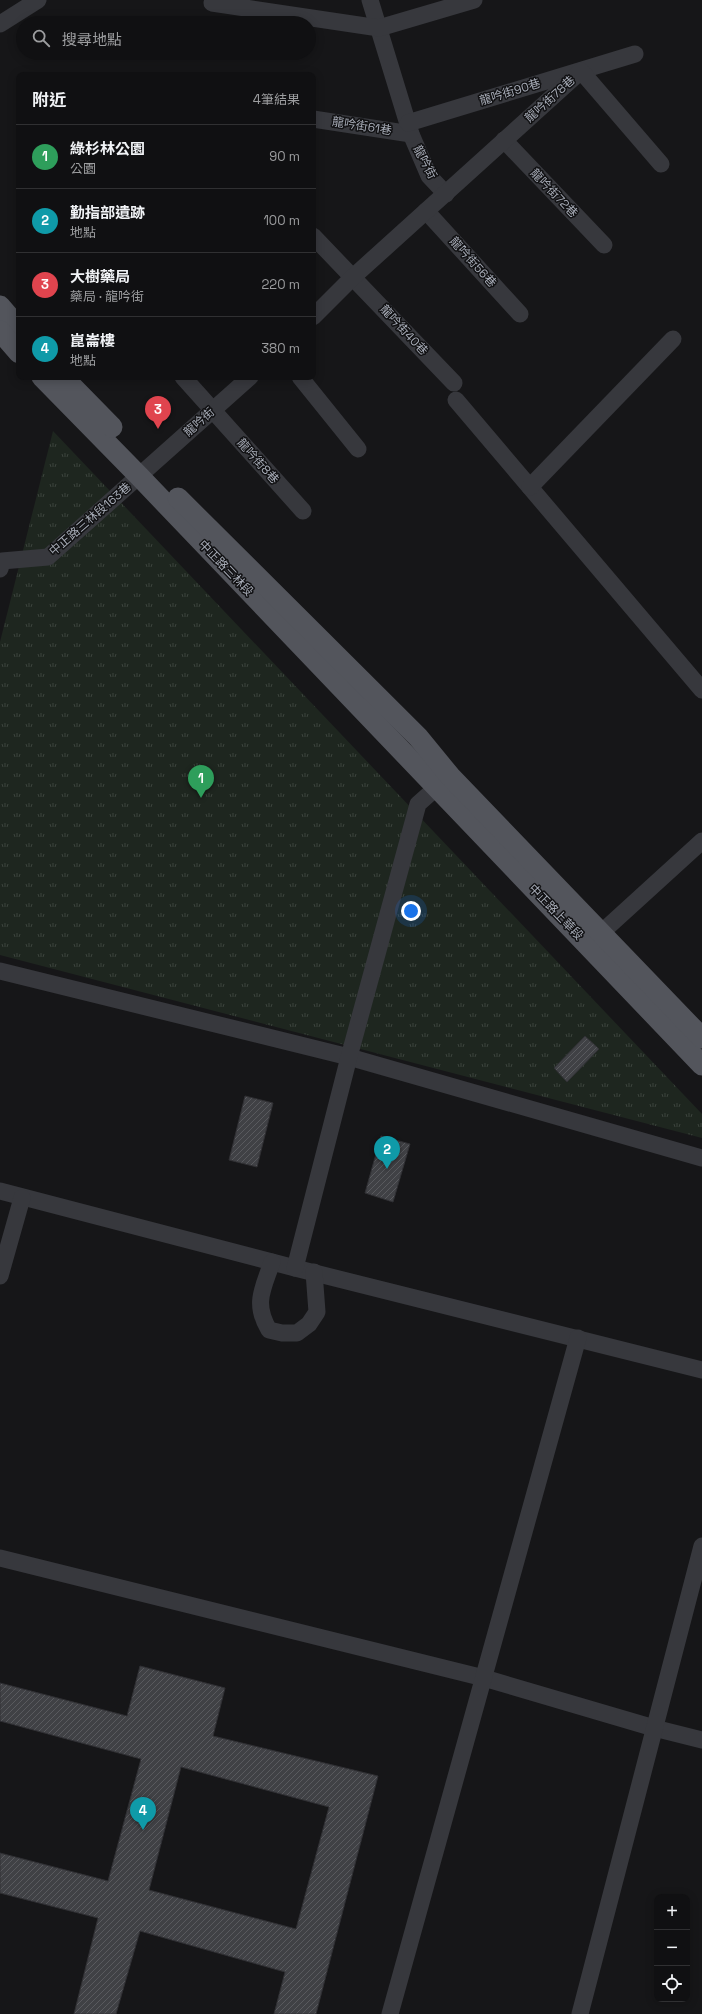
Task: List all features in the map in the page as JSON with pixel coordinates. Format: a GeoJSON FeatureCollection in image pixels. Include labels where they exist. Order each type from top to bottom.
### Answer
{"type":"FeatureCollection","features":[{"type":"Feature","properties":{"kind":"main road"},"geometry":{"type":"LineString","coordinates":[[0,306],[16,325]]}},
{"type":"Feature","properties":{"kind":"main road"},"geometry":{"type":"LineString","coordinates":[[0,331],[16,350]]}},
{"type":"Feature","properties":{"kind":"main road","name":"中正路三林段"},"geometry":{"type":"LineString","coordinates":[[45,380],[144,472],[418,737]]}},
{"type":"Feature","properties":{"kind":"main road","name":"中正路三林段"},"geometry":{"type":"LineString","coordinates":[[66,380],[144,472],[409,760]]}},
{"type":"Feature","properties":{"kind":"main road","name":"中正路上華段"},"geometry":{"type":"LineString","coordinates":[[418,737],[443,782],[702,1065]]}},
{"type":"Feature","properties":{"kind":"main road","name":"中正路上華段"},"geometry":{"type":"LineString","coordinates":[[409,760],[443,782],[601,933],[702,1038]]}},
{"type":"Feature","properties":{"kind":"street"},"geometry":{"type":"LineString","coordinates":[[0,24],[38,0]]}},
{"type":"Feature","properties":{"kind":"street","name":"龍吟街"},"geometry":{"type":"LineString","coordinates":[[370,0],[409,129],[429,176],[446,194]]}},
{"type":"Feature","properties":{"kind":"street"},"geometry":{"type":"LineString","coordinates":[[316,19],[379,28],[474,0]]}},
{"type":"Feature","properties":{"kind":"street"},"geometry":{"type":"LineString","coordinates":[[212,4],[296,16]]}},
{"type":"Feature","properties":{"kind":"street","name":"龍吟街90巷"},"geometry":{"type":"LineString","coordinates":[[409,129],[635,54]]}},
{"type":"Feature","properties":{"kind":"street","name":"龍吟街78巷"},"geometry":{"type":"LineString","coordinates":[[446,194],[581,71],[661,164]]}},
{"type":"Feature","properties":{"kind":"street","name":"龍吟街61巷"},"geometry":{"type":"LineString","coordinates":[[316,118],[409,129]]}},
{"type":"Feature","properties":{"kind":"street","name":"龍吟街72巷"},"geometry":{"type":"LineString","coordinates":[[504,140],[604,245]]}},
{"type":"Feature","properties":{"kind":"street"},"geometry":{"type":"LineString","coordinates":[[316,314],[353,277],[446,194]]}},
{"type":"Feature","properties":{"kind":"street","name":"龍吟街56巷"},"geometry":{"type":"LineString","coordinates":[[426,211],[520,314]]}},
{"type":"Feature","properties":{"kind":"street","name":"龍吟街40巷"},"geometry":{"type":"LineString","coordinates":[[316,239],[454,383]]}},
{"type":"Feature","properties":{"kind":"street"},"geometry":{"type":"LineString","coordinates":[[530,487],[673,339]]}},
{"type":"Feature","properties":{"kind":"street","name":"龍吟街8巷"},"geometry":{"type":"LineString","coordinates":[[186,380],[303,511]]}},
{"type":"Feature","properties":{"kind":"street","name":"龍吟街"},"geometry":{"type":"LineString","coordinates":[[144,472],[247,380]]}},
{"type":"Feature","properties":{"kind":"street"},"geometry":{"type":"LineString","coordinates":[[302,380],[358,449]]}},
{"type":"Feature","properties":{"kind":"street"},"geometry":{"type":"LineString","coordinates":[[456,400],[702,690]]}},
{"type":"Feature","properties":{"kind":"street","name":"中正路三林段163巷"},"geometry":{"type":"LineString","coordinates":[[1,565],[48,557],[144,472]]}},
{"type":"Feature","properties":{"kind":"street"},"geometry":{"type":"LineString","coordinates":[[295,1268],[349,1057],[418,804],[443,782]]}},
{"type":"Feature","properties":{"kind":"street"},"geometry":{"type":"LineString","coordinates":[[601,933],[702,841]]}},
{"type":"Feature","properties":{"kind":"street"},"geometry":{"type":"LineString","coordinates":[[0,971],[349,1057],[702,1158]]}},
{"type":"Feature","properties":{"kind":"street"},"geometry":{"type":"LineString","coordinates":[[0,1191],[22,1198],[295,1268],[702,1370]]}},
{"type":"Feature","properties":{"kind":"street"},"geometry":{"type":"LineString","coordinates":[[0,1276],[22,1198]]}},
{"type":"Feature","properties":{"kind":"street"},"geometry":{"type":"LineString","coordinates":[[272,1262],[259,1300],[262,1317],[269,1330],[282,1333],[297,1333],[309,1324],[317,1312],[314,1272]]}},
{"type":"Feature","properties":{"kind":"street"},"geometry":{"type":"LineString","coordinates":[[390,2014],[578,1338]]}},
{"type":"Feature","properties":{"kind":"street"},"geometry":{"type":"LineString","coordinates":[[580,2014],[702,1546]]}},
{"type":"Feature","properties":{"kind":"street"},"geometry":{"type":"LineString","coordinates":[[0,1558],[484,1678],[654,1728],[702,1740]]}},
{"type":"Feature","properties":{"kind":"green space"},"geometry":{"type":"Polygon","coordinates":[[[53,431],[702,1114],[702,1138],[0,955],[0,642],[53,431]]]}},
{"type":"Feature","properties":{"kind":"building"},"geometry":{"type":"Polygon","coordinates":[[[585,1036],[599,1049],[567,1082],[554,1068],[585,1036]]]}},
{"type":"Feature","properties":{"kind":"building"},"geometry":{"type":"Polygon","coordinates":[[[245,1096],[273,1103],[257,1167],[229,1160],[245,1096]]]}},
{"type":"Feature","properties":{"kind":"building"},"geometry":{"type":"Polygon","coordinates":[[[381,1136],[410,1144],[393,1202],[365,1193],[381,1136]]]}},
{"type":"Feature","properties":{"kind":"building"},"geometry":{"type":"Polygon","coordinates":[[[140,1666],[225,1688],[213,1736],[378,1776],[316,2014],[274,2014],[285,1972],[140,1931],[116,2014],[74,2014],[98,1918],[0,1893],[0,1853],[108,1881],[141,1759],[0,1721],[0,1683],[127,1716],[140,1666]],[[181,1767],[149,1890],[296,1929],[329,1807],[181,1767]]]}},
{"type":"Feature","properties":{"kind":"place","name":"大樹藥局"},"geometry":{"type":"Point","coordinates":[158,429]}},
{"type":"Feature","properties":{"kind":"place","name":"綠杉林公園"},"geometry":{"type":"Point","coordinates":[201,798]}},
{"type":"Feature","properties":{"kind":"place","name":"勤指部遺跡"},"geometry":{"type":"Point","coordinates":[387,1169]}},
{"type":"Feature","properties":{"kind":"place","name":"崑崙樓"},"geometry":{"type":"Point","coordinates":[143,1830]}}]}
